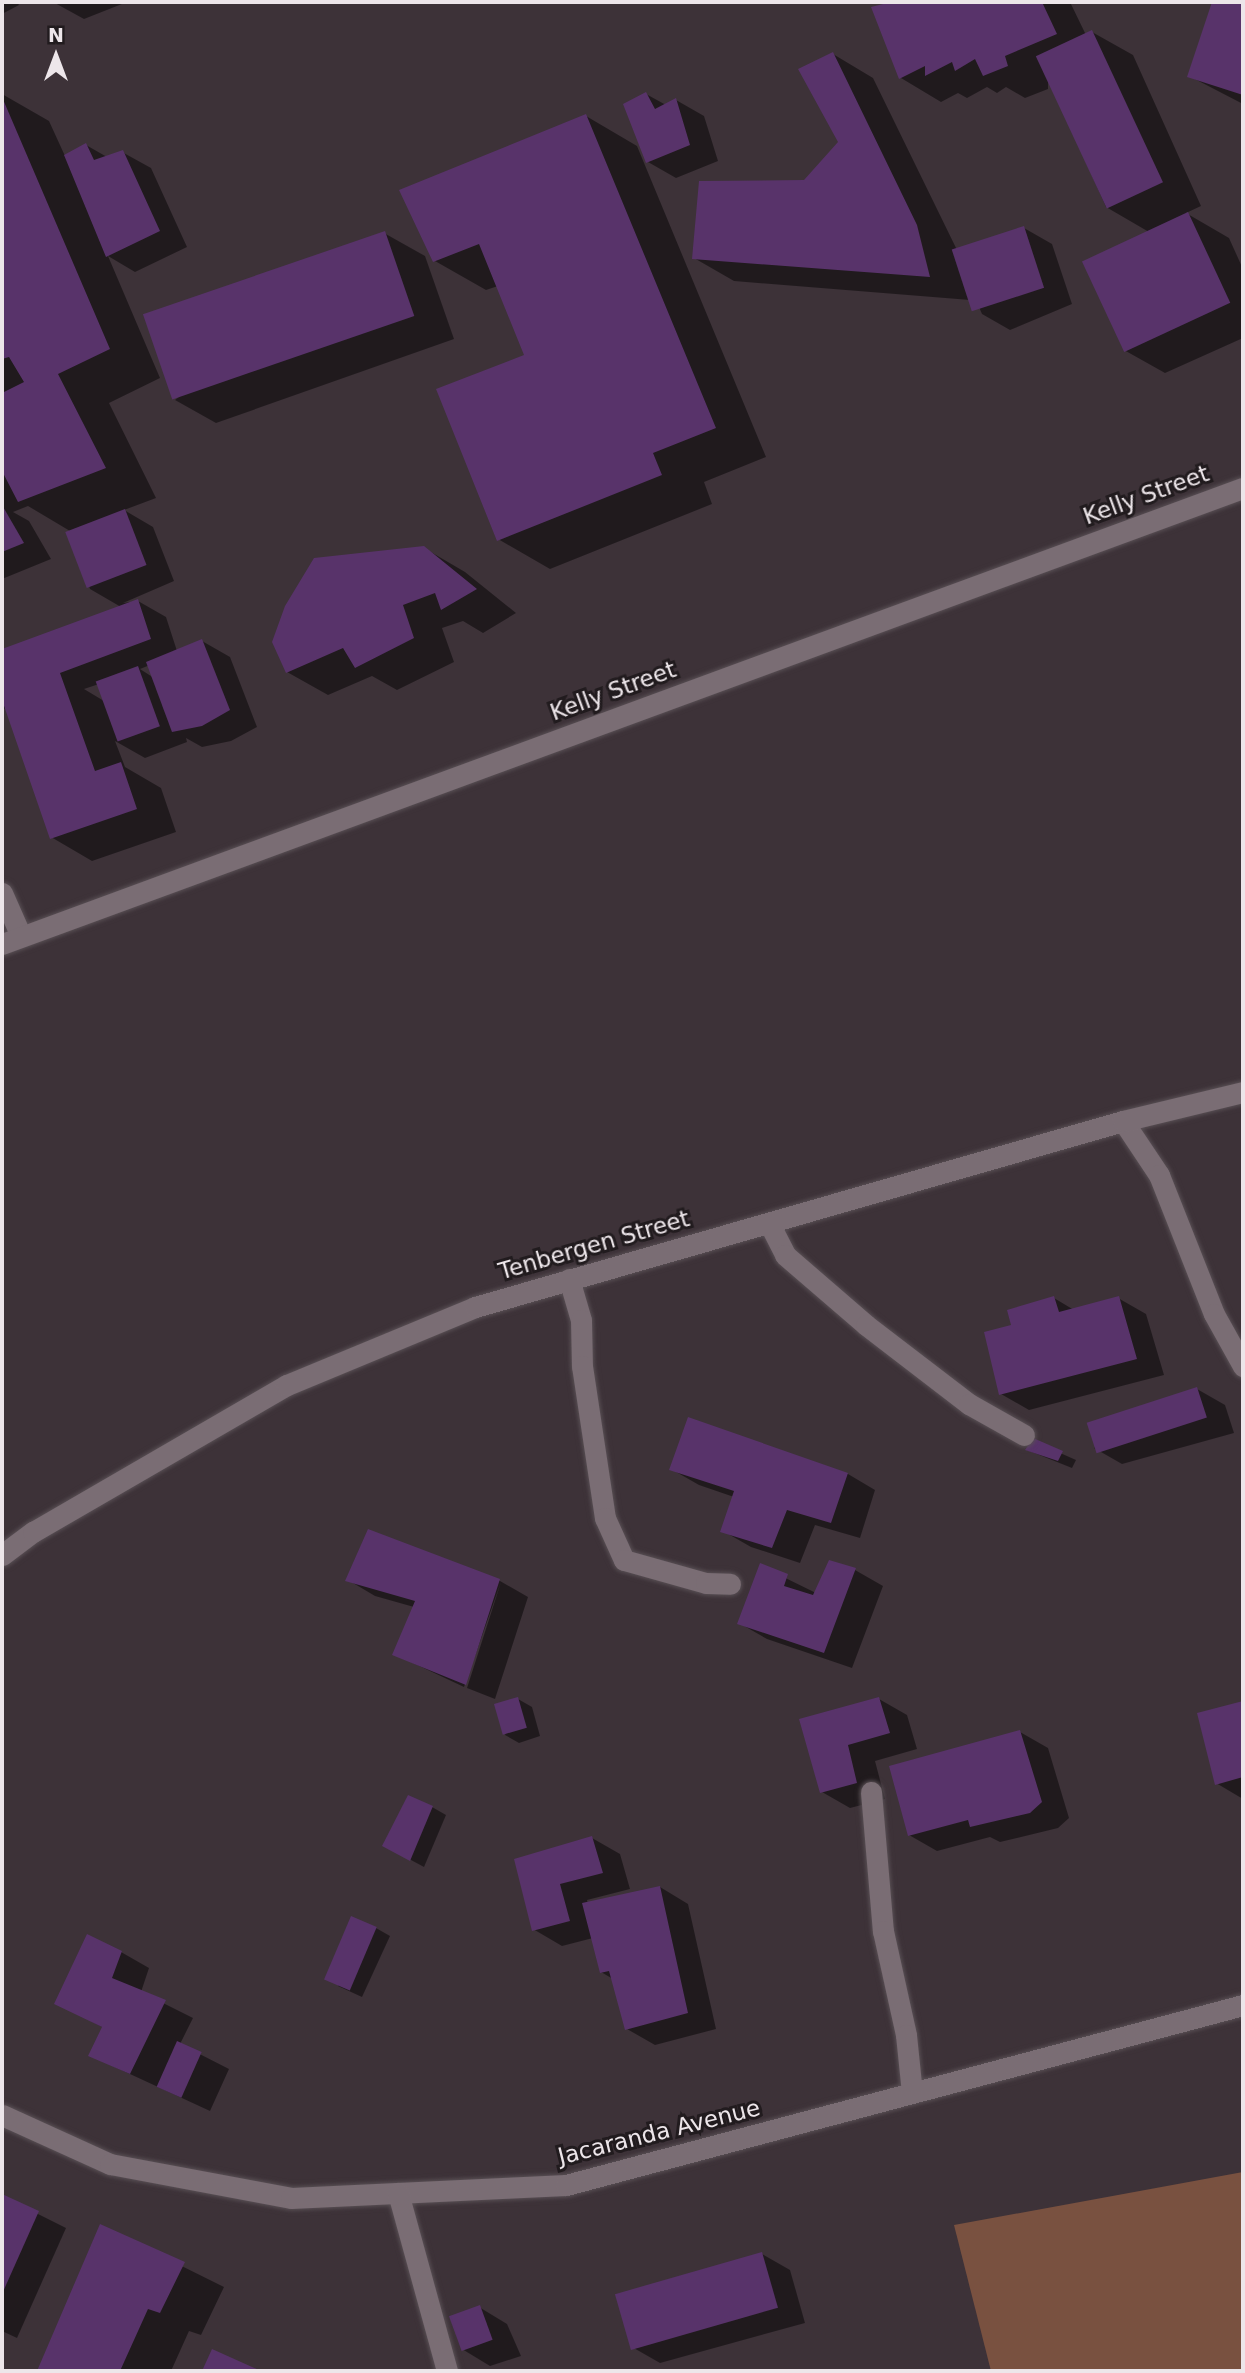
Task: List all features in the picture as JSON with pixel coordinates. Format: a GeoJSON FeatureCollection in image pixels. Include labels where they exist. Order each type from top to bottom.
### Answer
{"type":"FeatureCollection","features":[{"type":"Feature","properties":{"kind":"street","name":"Kelly Street"},"geometry":{"type":"LineString","coordinates":[[11,940],[1243,488]]}},
{"type":"Feature","properties":{"kind":"street"},"geometry":{"type":"LineString","coordinates":[[2,893],[11,940]]}},
{"type":"Feature","properties":{"kind":"street","name":"Tenbergen Street"},"geometry":{"type":"LineString","coordinates":[[2,1555],[33,1532],[287,1385],[475,1307],[1123,1121],[1243,1092]]}},
{"type":"Feature","properties":{"kind":"street"},"geometry":{"type":"LineString","coordinates":[[1123,1121],[1159,1175],[1214,1314],[1243,1366]]}},
{"type":"Feature","properties":{"kind":"street"},"geometry":{"type":"LineString","coordinates":[[769,1223],[785,1255],[858,1318],[969,1404],[1024,1435]]}},
{"type":"Feature","properties":{"kind":"street"},"geometry":{"type":"LineString","coordinates":[[569,1279],[582,1320],[582,1366],[605,1518],[624,1560],[706,1583],[730,1584]]}},
{"type":"Feature","properties":{"kind":"street"},"geometry":{"type":"LineString","coordinates":[[871,1792],[883,1931],[906,2035],[912,2093]]}},
{"type":"Feature","properties":{"kind":"street","name":"Jacaranda Avenue"},"geometry":{"type":"LineString","coordinates":[[2,2115],[110,2164],[291,2198],[566,2185],[1243,2005]]}},
{"type":"Feature","properties":{"kind":"street"},"geometry":{"type":"LineString","coordinates":[[398,2193],[447,2371]]}},
{"type":"Feature","properties":{"kind":"shaded area"},"geometry":{"type":"Polygon","coordinates":[[[1243,2172],[1243,2371],[991,2371],[954,2225],[1243,2172]]]}},
{"type":"Feature","properties":{"kind":"building"},"geometry":{"type":"Polygon","coordinates":[[[891,2],[1042,2],[1057,34],[1005,56],[1008,66],[983,76],[975,59],[955,71],[952,62],[925,76],[925,66],[899,79],[871,7],[891,2]]]}},
{"type":"Feature","properties":{"kind":"building"},"geometry":{"type":"Polygon","coordinates":[[[1212,2],[1243,2],[1243,95],[1187,77],[1212,2]]]}},
{"type":"Feature","properties":{"kind":"building"},"geometry":{"type":"Polygon","coordinates":[[[1092,30],[1163,182],[1107,208],[1036,56],[1092,30]]]}},
{"type":"Feature","properties":{"kind":"building"},"geometry":{"type":"Polygon","coordinates":[[[833,52],[917,225],[930,277],[692,259],[699,181],[804,180],[838,142],[798,69],[833,52]]]}},
{"type":"Feature","properties":{"kind":"building"},"geometry":{"type":"Polygon","coordinates":[[[646,92],[655,109],[676,98],[690,145],[646,163],[623,104],[646,92]]]}},
{"type":"Feature","properties":{"kind":"building"},"geometry":{"type":"Polygon","coordinates":[[[2,97],[110,349],[58,374],[106,468],[18,502],[2,471],[2,393],[24,382],[9,357],[2,359],[2,97]]]}},
{"type":"Feature","properties":{"kind":"building"},"geometry":{"type":"Polygon","coordinates":[[[586,114],[716,428],[653,453],[662,475],[497,541],[436,389],[524,355],[479,244],[433,262],[399,190],[586,114]]]}},
{"type":"Feature","properties":{"kind":"building"},"geometry":{"type":"Polygon","coordinates":[[[86,143],[94,160],[123,150],[160,231],[106,257],[64,155],[86,143]]]}},
{"type":"Feature","properties":{"kind":"building"},"geometry":{"type":"Polygon","coordinates":[[[1188,212],[1230,303],[1124,352],[1082,261],[1188,212]]]}},
{"type":"Feature","properties":{"kind":"building"},"geometry":{"type":"Polygon","coordinates":[[[1024,226],[1044,288],[972,311],[952,249],[1024,226]]]}},
{"type":"Feature","properties":{"kind":"building"},"geometry":{"type":"Polygon","coordinates":[[[385,231],[414,316],[172,399],[143,314],[385,231]]]}},
{"type":"Feature","properties":{"kind":"building"},"geometry":{"type":"Polygon","coordinates":[[[2,505],[24,543],[2,552],[2,505]]]}},
{"type":"Feature","properties":{"kind":"building"},"geometry":{"type":"Polygon","coordinates":[[[125,509],[147,565],[87,588],[65,532],[125,509]]]}},
{"type":"Feature","properties":{"kind":"building"},"geometry":{"type":"Polygon","coordinates":[[[424,546],[477,589],[441,610],[435,593],[403,605],[414,638],[355,668],[343,648],[286,673],[272,642],[285,606],[314,558],[424,546]]]}},
{"type":"Feature","properties":{"kind":"building"},"geometry":{"type":"Polygon","coordinates":[[[138,599],[151,639],[60,673],[95,771],[121,762],[137,809],[50,839],[2,700],[2,649],[138,599]]]}},
{"type":"Feature","properties":{"kind":"building"},"geometry":{"type":"Polygon","coordinates":[[[202,639],[230,710],[202,726],[172,732],[146,662],[202,639]]]}},
{"type":"Feature","properties":{"kind":"building"},"geometry":{"type":"Polygon","coordinates":[[[138,666],[160,726],[118,742],[96,681],[138,666]]]}},
{"type":"Feature","properties":{"kind":"building"},"geometry":{"type":"Polygon","coordinates":[[[1054,1296],[1059,1312],[1119,1296],[1137,1359],[999,1395],[984,1332],[1011,1325],[1007,1310],[1054,1296]]]}},
{"type":"Feature","properties":{"kind":"building"},"geometry":{"type":"Polygon","coordinates":[[[1197,1387],[1207,1417],[1097,1453],[1087,1423],[1197,1387]]]}},
{"type":"Feature","properties":{"kind":"building"},"geometry":{"type":"Polygon","coordinates":[[[688,1417],[848,1473],[831,1523],[787,1510],[772,1548],[720,1532],[734,1491],[669,1470],[688,1417]]]}},
{"type":"Feature","properties":{"kind":"building"},"geometry":{"type":"Polygon","coordinates":[[[1033,1438],[1063,1451],[1058,1461],[1025,1450],[1033,1438]]]}},
{"type":"Feature","properties":{"kind":"building"},"geometry":{"type":"Polygon","coordinates":[[[368,1529],[500,1579],[466,1685],[392,1655],[415,1601],[345,1581],[368,1529]]]}},
{"type":"Feature","properties":{"kind":"building"},"geometry":{"type":"Polygon","coordinates":[[[829,1560],[856,1568],[824,1653],[737,1624],[760,1563],[788,1574],[784,1586],[813,1595],[829,1560]]]}},
{"type":"Feature","properties":{"kind":"building"},"geometry":{"type":"Polygon","coordinates":[[[518,1697],[527,1728],[503,1735],[494,1704],[518,1697]]]}},
{"type":"Feature","properties":{"kind":"building"},"geometry":{"type":"Polygon","coordinates":[[[879,1697],[890,1733],[848,1745],[857,1783],[820,1793],[799,1719],[879,1697]]]}},
{"type":"Feature","properties":{"kind":"building"},"geometry":{"type":"Polygon","coordinates":[[[1243,1701],[1243,1777],[1215,1785],[1197,1713],[1243,1701]]]}},
{"type":"Feature","properties":{"kind":"building"},"geometry":{"type":"Polygon","coordinates":[[[1020,1730],[1042,1802],[1030,1813],[970,1827],[968,1820],[908,1836],[889,1766],[1020,1730]]]}},
{"type":"Feature","properties":{"kind":"building"},"geometry":{"type":"Polygon","coordinates":[[[408,1795],[433,1806],[410,1861],[382,1846],[408,1795]]]}},
{"type":"Feature","properties":{"kind":"building"},"geometry":{"type":"Polygon","coordinates":[[[592,1836],[603,1873],[560,1884],[570,1921],[532,1931],[514,1859],[592,1836]]]}},
{"type":"Feature","properties":{"kind":"building"},"geometry":{"type":"Polygon","coordinates":[[[660,1886],[688,2013],[625,2030],[609,1971],[600,1973],[582,1903],[660,1886]]]}},
{"type":"Feature","properties":{"kind":"building"},"geometry":{"type":"Polygon","coordinates":[[[351,1916],[377,1927],[350,1990],[324,1980],[351,1916]]]}},
{"type":"Feature","properties":{"kind":"building"},"geometry":{"type":"Polygon","coordinates":[[[87,1934],[122,1951],[112,1978],[166,2000],[130,2074],[88,2056],[102,2027],[54,2004],[87,1934]]]}},
{"type":"Feature","properties":{"kind":"building"},"geometry":{"type":"Polygon","coordinates":[[[177,2041],[202,2052],[181,2098],[157,2087],[177,2041]]]}},
{"type":"Feature","properties":{"kind":"building"},"geometry":{"type":"Polygon","coordinates":[[[2,2194],[39,2211],[2,2294],[2,2194]]]}},
{"type":"Feature","properties":{"kind":"building"},"geometry":{"type":"Polygon","coordinates":[[[100,2224],[185,2262],[160,2313],[148,2309],[120,2371],[37,2371],[100,2224]]]}},
{"type":"Feature","properties":{"kind":"building"},"geometry":{"type":"Polygon","coordinates":[[[762,2252],[778,2308],[631,2350],[615,2294],[762,2252]]]}},
{"type":"Feature","properties":{"kind":"building"},"geometry":{"type":"Polygon","coordinates":[[[480,2305],[493,2340],[462,2351],[449,2316],[480,2305]]]}},
{"type":"Feature","properties":{"kind":"building"},"geometry":{"type":"Polygon","coordinates":[[[212,2349],[261,2371],[202,2371],[212,2349]]]}}]}
